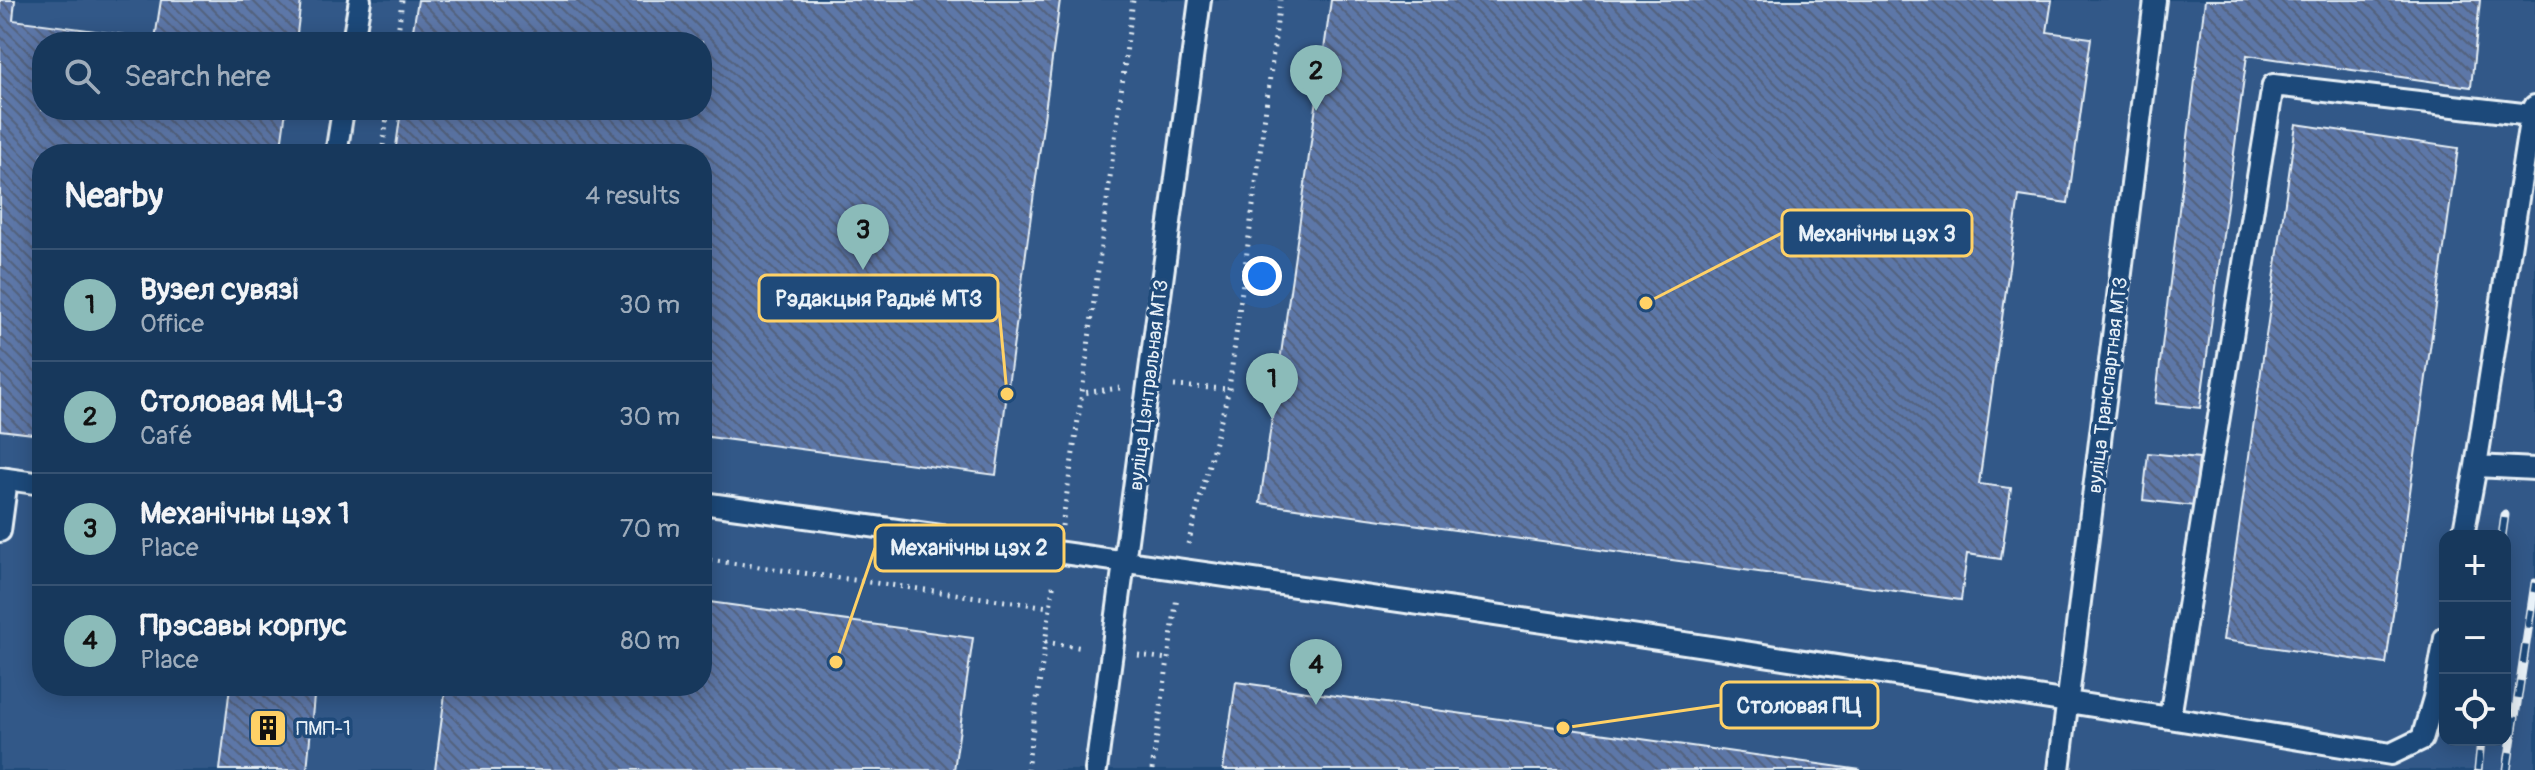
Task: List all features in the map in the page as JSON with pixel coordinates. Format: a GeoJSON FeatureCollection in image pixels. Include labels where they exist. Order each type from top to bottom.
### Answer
{"type":"FeatureCollection","features":[{"type":"Feature","properties":{"kind":"lane"},"geometry":{"type":"LineString","coordinates":[[355,32],[360,0]]}},
{"type":"Feature","properties":{"kind":"lane","name":"вуліца Цэнтральная МТЗ"},"geometry":{"type":"LineString","coordinates":[[1096,770],[1200,0]]}},
{"type":"Feature","properties":{"kind":"lane","name":"вуліца Транспартная МТЗ"},"geometry":{"type":"LineString","coordinates":[[2059,770],[2155,0]]}},
{"type":"Feature","properties":{"kind":"lane"},"geometry":{"type":"LineString","coordinates":[[2170,717],[2273,85],[2533,111],[2464,530]]}},
{"type":"Feature","properties":{"kind":"lane"},"geometry":{"type":"LineString","coordinates":[[338,144],[341,120]]}},
{"type":"Feature","properties":{"kind":"lane"},"geometry":{"type":"LineString","coordinates":[[2476,466],[2535,469]]}},
{"type":"Feature","properties":{"kind":"lane"},"geometry":{"type":"LineString","coordinates":[[0,531],[4,478],[32,482]]}},
{"type":"Feature","properties":{"kind":"lane"},"geometry":{"type":"LineString","coordinates":[[712,504],[1126,561],[2069,700],[2391,754],[2422,739],[2439,671]]}},
{"type":"Feature","properties":{"kind":"path"},"geometry":{"type":"LineString","coordinates":[[398,32],[402,0]]}},
{"type":"Feature","properties":{"kind":"path"},"geometry":{"type":"LineString","coordinates":[[1133,0],[1082,393],[1147,384],[1229,389]]}},
{"type":"Feature","properties":{"kind":"path"},"geometry":{"type":"LineString","coordinates":[[1152,770],[1181,569],[1229,389],[1280,0]]}},
{"type":"Feature","properties":{"kind":"path"},"geometry":{"type":"LineString","coordinates":[[383,144],[387,120]]}},
{"type":"Feature","properties":{"kind":"path"},"geometry":{"type":"LineString","coordinates":[[712,560],[1049,607]]}},
{"type":"Feature","properties":{"kind":"shaded area"},"geometry":{"type":"Polygon","coordinates":[[[0,0],[2535,0],[2535,770],[0,770],[0,0]]]}},
{"type":"Feature","properties":{"kind":"building"},"geometry":{"type":"Polygon","coordinates":[[[0,0],[15,0],[13,20],[103,32],[32,32],[32,120],[285,120],[281,144],[32,144],[32,434],[0,430],[0,0]]]}},
{"type":"Feature","properties":{"kind":"building"},"geometry":{"type":"Polygon","coordinates":[[[161,0],[301,0],[297,32],[156,32],[161,0]]]}},
{"type":"Feature","properties":{"kind":"building"},"geometry":{"type":"Polygon","coordinates":[[[418,0],[1060,0],[996,475],[712,437],[712,144],[396,144],[400,120],[712,120],[712,32],[413,32],[418,0]]]}},
{"type":"Feature","properties":{"kind":"building"},"geometry":{"type":"Polygon","coordinates":[[[1331,0],[2052,0],[2047,32],[2091,38],[2068,203],[2019,196],[1979,484],[2011,488],[2001,559],[1967,554],[1961,600],[1260,503],[1331,0]]]}},
{"type":"Feature","properties":{"kind":"building"},"geometry":{"type":"Polygon","coordinates":[[[2205,0],[2480,0],[2471,87],[2247,55],[2200,408],[2155,403],[2205,0]]]}},
{"type":"Feature","properties":{"kind":"building"},"geometry":{"type":"Polygon","coordinates":[[[2296,124],[2458,148],[2386,664],[2223,640],[2296,124]]]}},
{"type":"Feature","properties":{"kind":"building"},"geometry":{"type":"Polygon","coordinates":[[[2148,453],[2199,458],[2194,506],[2143,500],[2148,453]]]}},
{"type":"Feature","properties":{"kind":"building"},"geometry":{"type":"Polygon","coordinates":[[[712,602],[973,638],[954,770],[435,770],[445,696],[712,696],[712,602]]]}},
{"type":"Feature","properties":{"kind":"building"},"geometry":{"type":"Polygon","coordinates":[[[1236,682],[1563,728],[1861,770],[1223,770],[1236,682]]]}},
{"type":"Feature","properties":{"kind":"building","name":"ПМП-1"},"geometry":{"type":"Polygon","coordinates":[[[229,696],[314,696],[307,770],[220,770],[229,696]]]}},
{"type":"Feature","properties":{"kind":"railway"},"geometry":{"type":"LineString","coordinates":[[2503,530],[2505,515]]}},
{"type":"Feature","properties":{"kind":"railway"},"geometry":{"type":"LineString","coordinates":[[2507,770],[2535,583]]}},
{"type":"Feature","properties":{"kind":"railway"},"geometry":{"type":"LineString","coordinates":[[2478,770],[2480,746]]}},
{"type":"Feature","properties":{"kind":"place","name":"Столовая МЦ-3"},"geometry":{"type":"Point","coordinates":[1316,111]}},
{"type":"Feature","properties":{"kind":"place","name":"Механічны цэх 1"},"geometry":{"type":"Point","coordinates":[863,270]}},
{"type":"Feature","properties":{"kind":"place","name":"Механічны цэх 3"},"geometry":{"type":"Point","coordinates":[1646,303]}},
{"type":"Feature","properties":{"kind":"place","name":"Рэдакцыя Радыё МТЗ"},"geometry":{"type":"Point","coordinates":[1007,394]}},
{"type":"Feature","properties":{"kind":"place","name":"Вузел сувязі"},"geometry":{"type":"Point","coordinates":[1272,419]}},
{"type":"Feature","properties":{"kind":"place","name":"Механічны цэх 2"},"geometry":{"type":"Point","coordinates":[836,662]}},
{"type":"Feature","properties":{"kind":"place","name":"Прэсавы корпус"},"geometry":{"type":"Point","coordinates":[1316,705]}},
{"type":"Feature","properties":{"kind":"place","name":"ПМП-1"},"geometry":{"type":"Point","coordinates":[268,728]}},
{"type":"Feature","properties":{"kind":"place","name":"Столовая ПЦ"},"geometry":{"type":"Point","coordinates":[1563,728]}}]}
